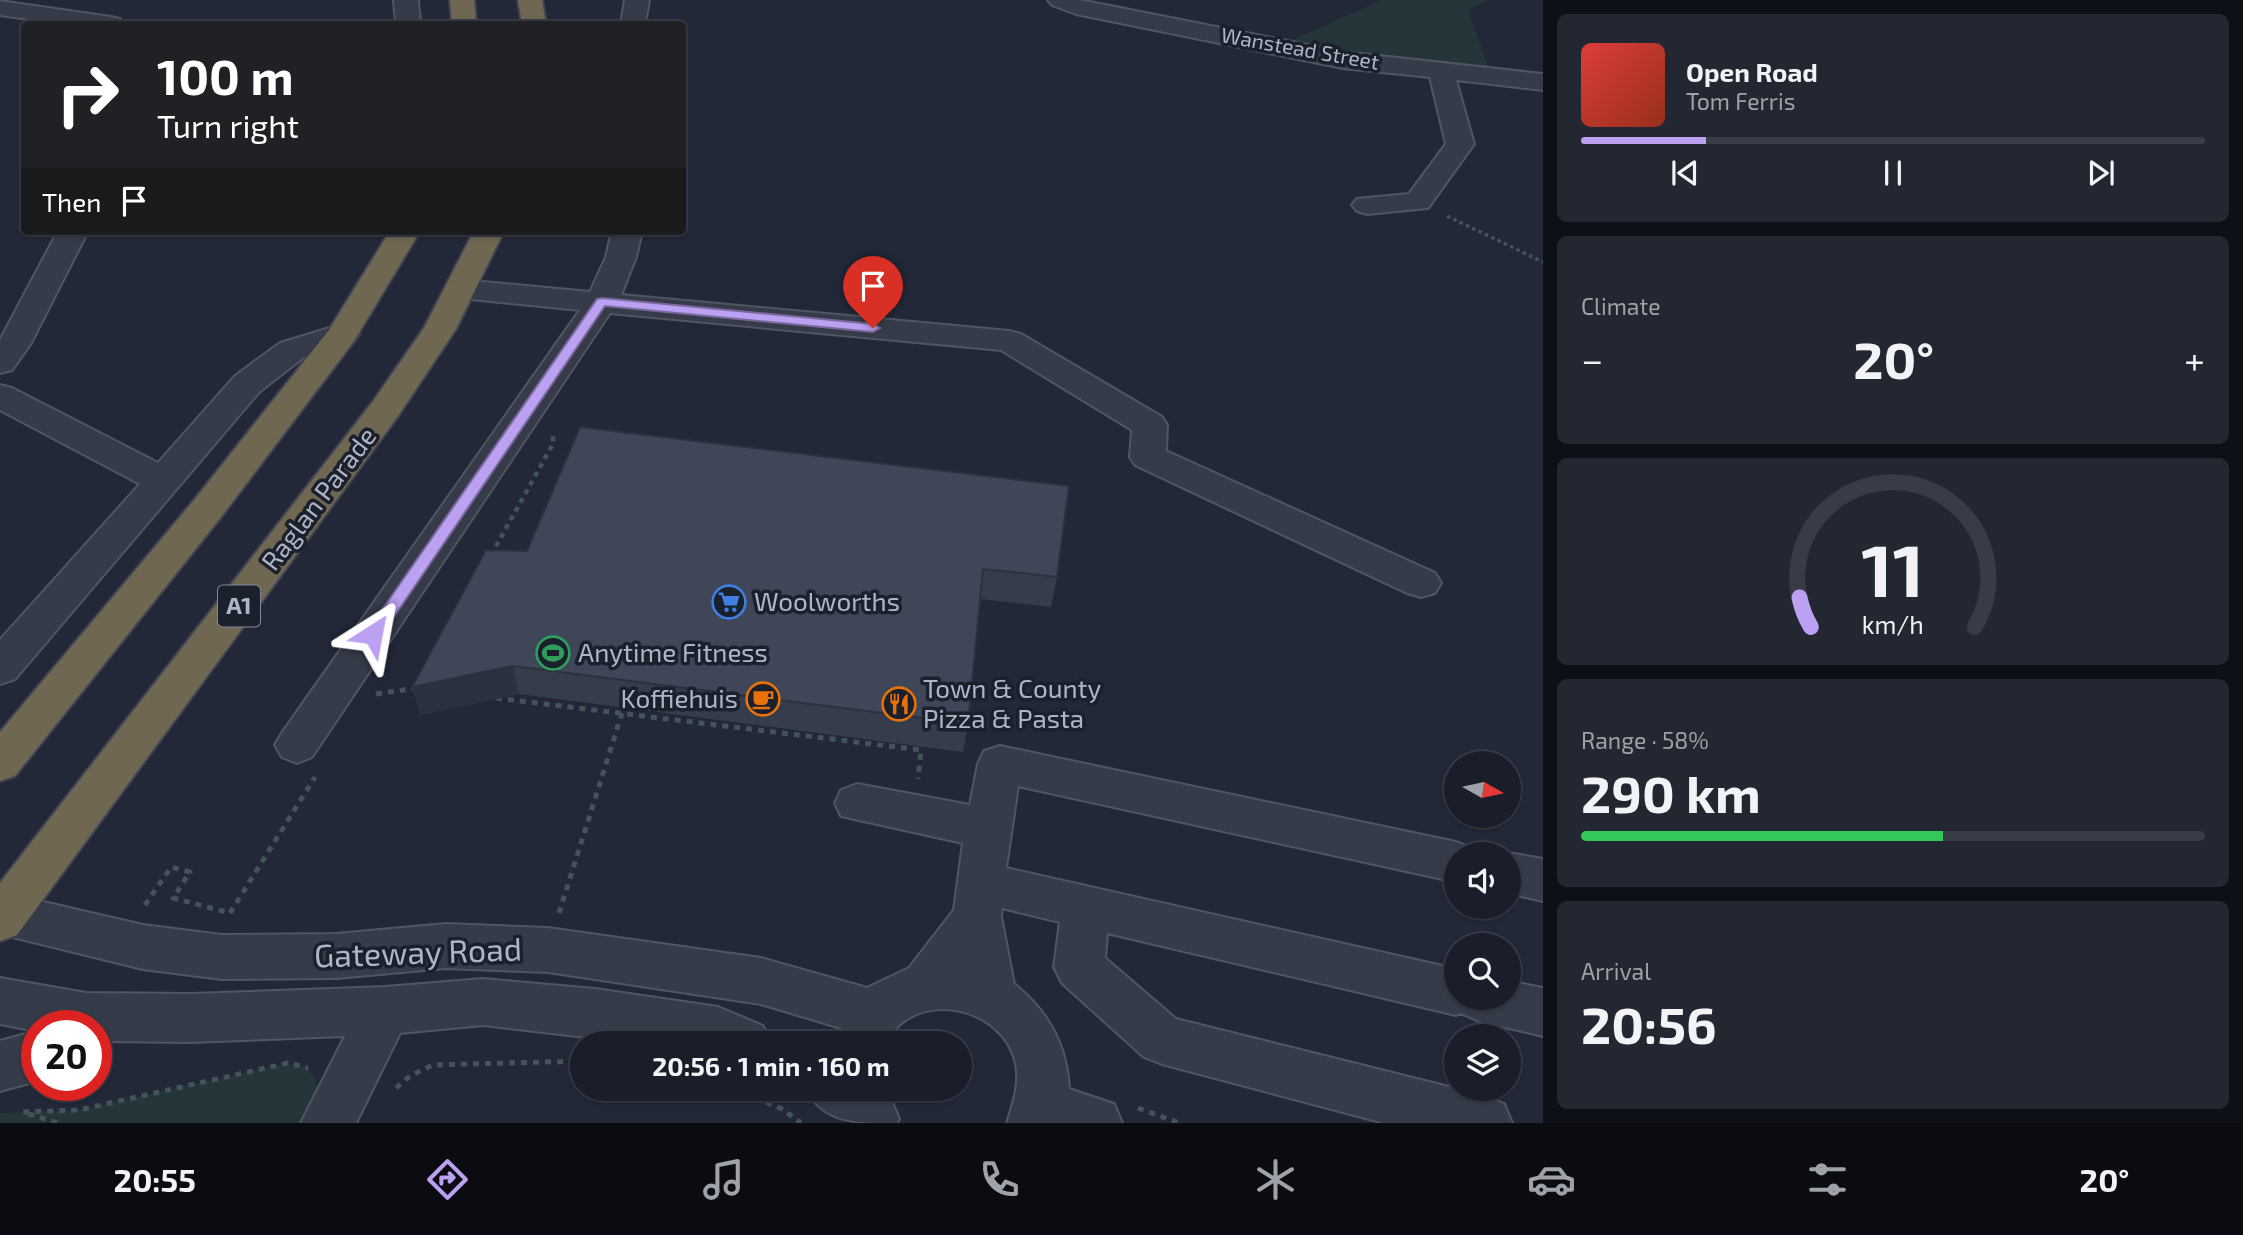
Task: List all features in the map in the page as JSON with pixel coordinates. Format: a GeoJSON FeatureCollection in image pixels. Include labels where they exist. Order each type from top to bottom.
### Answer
{"type":"FeatureCollection","features":[{"type":"Feature","properties":{"kind":"highway"},"geometry":{"type":"LineString","coordinates":[[462,0],[464,21]]}},
{"type":"Feature","properties":{"kind":"highway"},"geometry":{"type":"LineString","coordinates":[[530,0],[534,21]]}},
{"type":"Feature","properties":{"kind":"highway"},"geometry":{"type":"LineString","coordinates":[[0,763],[208,508],[343,334],[403,235]]}},
{"type":"Feature","properties":{"kind":"highway","name":"Raglan Parade"},"geometry":{"type":"LineString","coordinates":[[1,916],[386,408],[440,329],[487,235]]}},
{"type":"Feature","properties":{"kind":"street"},"geometry":{"type":"LineString","coordinates":[[406,0],[408,21]]}},
{"type":"Feature","properties":{"kind":"street"},"geometry":{"type":"LineString","coordinates":[[633,21],[636,0]]}},
{"type":"Feature","properties":{"kind":"street","name":"Wanstead Street"},"geometry":{"type":"LineString","coordinates":[[1060,0],[1076,8],[1343,60],[1543,82]]}},
{"type":"Feature","properties":{"kind":"street"},"geometry":{"type":"LineString","coordinates":[[0,8],[76,9],[104,21]]}},
{"type":"Feature","properties":{"kind":"street"},"geometry":{"type":"LineString","coordinates":[[1367,205],[1418,202],[1460,144],[1441,71]]}},
{"type":"Feature","properties":{"kind":"street"},"geometry":{"type":"LineString","coordinates":[[0,363],[15,344],[72,235]]}},
{"type":"Feature","properties":{"kind":"street"},"geometry":{"type":"LineString","coordinates":[[307,760],[602,302],[621,257],[626,235]]}},
{"type":"Feature","properties":{"kind":"street"},"geometry":{"type":"LineString","coordinates":[[461,289],[1009,341],[1150,425],[1148,457],[1421,583]]}},
{"type":"Feature","properties":{"kind":"street"},"geometry":{"type":"LineString","coordinates":[[0,668],[247,383],[292,350],[343,334]]}},
{"type":"Feature","properties":{"kind":"street"},"geometry":{"type":"LineString","coordinates":[[0,396],[162,480]]}},
{"type":"Feature","properties":{"kind":"street"},"geometry":{"type":"LineString","coordinates":[[991,996],[979,900],[1000,764],[1444,859]]}},
{"type":"Feature","properties":{"kind":"street"},"geometry":{"type":"LineString","coordinates":[[857,803],[988,828]]}},
{"type":"Feature","properties":{"kind":"street"},"geometry":{"type":"LineString","coordinates":[[1521,876],[1543,880]]}},
{"type":"Feature","properties":{"kind":"street"},"geometry":{"type":"LineString","coordinates":[[979,900],[1086,907],[1444,989]]}},
{"type":"Feature","properties":{"kind":"street"},"geometry":{"type":"LineString","coordinates":[[926,985],[979,900]]}},
{"type":"Feature","properties":{"kind":"street"},"geometry":{"type":"LineString","coordinates":[[1086,907],[1079,967],[1162,1040],[1485,1123]]}},
{"type":"Feature","properties":{"kind":"street","name":"Gateway Road"},"geometry":{"type":"LineString","coordinates":[[1,916],[143,947],[222,957],[336,956],[446,946],[548,950],[761,981],[867,1029]]}},
{"type":"Feature","properties":{"kind":"street"},"geometry":{"type":"LineString","coordinates":[[867,1029],[898,995],[926,985],[959,985],[991,996],[1017,1016],[1036,1044],[1045,1075],[1038,1115],[1095,1123]]}},
{"type":"Feature","properties":{"kind":"street","name":"Gateway Road"},"geometry":{"type":"LineString","coordinates":[[0,1001],[86,1017],[191,1018],[385,1011],[484,1002],[595,1013],[718,1031]]}},
{"type":"Feature","properties":{"kind":"street"},"geometry":{"type":"LineString","coordinates":[[1521,1007],[1543,1012]]}},
{"type":"Feature","properties":{"kind":"street"},"geometry":{"type":"LineString","coordinates":[[328,1123],[385,1011]]}},
{"type":"Feature","properties":{"kind":"street","name":"Gateway Road"},"geometry":{"type":"LineString","coordinates":[[112,1038],[191,1018]]}},
{"type":"Feature","properties":{"kind":"street"},"geometry":{"type":"LineString","coordinates":[[0,1066],[21,1060]]}},
{"type":"Feature","properties":{"kind":"street"},"geometry":{"type":"LineString","coordinates":[[853,1101],[869,1110]]}},
{"type":"Feature","properties":{"kind":"path"},"geometry":{"type":"LineString","coordinates":[[1418,202],[1543,261]]}},
{"type":"Feature","properties":{"kind":"path"},"geometry":{"type":"LineString","coordinates":[[488,560],[553,443],[553,426]]}},
{"type":"Feature","properties":{"kind":"path"},"geometry":{"type":"LineString","coordinates":[[417,688],[423,676]]}},
{"type":"Feature","properties":{"kind":"path"},"geometry":{"type":"LineString","coordinates":[[485,696],[921,750],[915,814]]}},
{"type":"Feature","properties":{"kind":"path"},"geometry":{"type":"LineString","coordinates":[[572,871],[622,713]]}},
{"type":"Feature","properties":{"kind":"path"},"geometry":{"type":"LineString","coordinates":[[141,911],[171,867],[190,872],[173,898],[230,913],[307,760]]}},
{"type":"Feature","properties":{"kind":"path"},"geometry":{"type":"LineString","coordinates":[[392,1091],[410,1076],[433,1065],[570,1061]]}},
{"type":"Feature","properties":{"kind":"path"},"geometry":{"type":"LineString","coordinates":[[57,1123],[23,1112],[79,1110],[288,1063],[307,1068],[313,1074]]}},
{"type":"Feature","properties":{"kind":"path"},"geometry":{"type":"LineString","coordinates":[[763,1101],[782,1109],[801,1123]]}},
{"type":"Feature","properties":{"kind":"shaded area"},"geometry":{"type":"Polygon","coordinates":[[[1381,0],[1489,0],[1468,10],[1491,76],[1278,47],[1381,0]]]}},
{"type":"Feature","properties":{"kind":"shaded area"},"geometry":{"type":"Polygon","coordinates":[[[288,1063],[308,1068],[316,1083],[317,1095],[305,1123],[0,1123],[0,1113],[79,1110],[288,1063]]]}},
{"type":"Feature","properties":{"kind":"building","name":"Woolworths"},"geometry":{"type":"Polygon","coordinates":[[[580,427],[1069,486],[1057,577],[983,569],[968,724],[513,666],[412,687],[486,550],[527,551],[580,427]]]}},
{"type":"Feature","properties":{"kind":"place","name":"Woolworths"},"geometry":{"type":"Point","coordinates":[729,602]}},
{"type":"Feature","properties":{"kind":"place","name":"Anytime Fitness"},"geometry":{"type":"Point","coordinates":[553,653]}},
{"type":"Feature","properties":{"kind":"place","name":"Koffiehuis"},"geometry":{"type":"Point","coordinates":[763,699]}},
{"type":"Feature","properties":{"kind":"place","name":"Town & County Pizza & Pasta"},"geometry":{"type":"Point","coordinates":[899,704]}},
{"type":"Feature","properties":{"kind":"route"},"geometry":{"type":"LineString","coordinates":[[373,634],[602,302],[873,328]]}}]}
